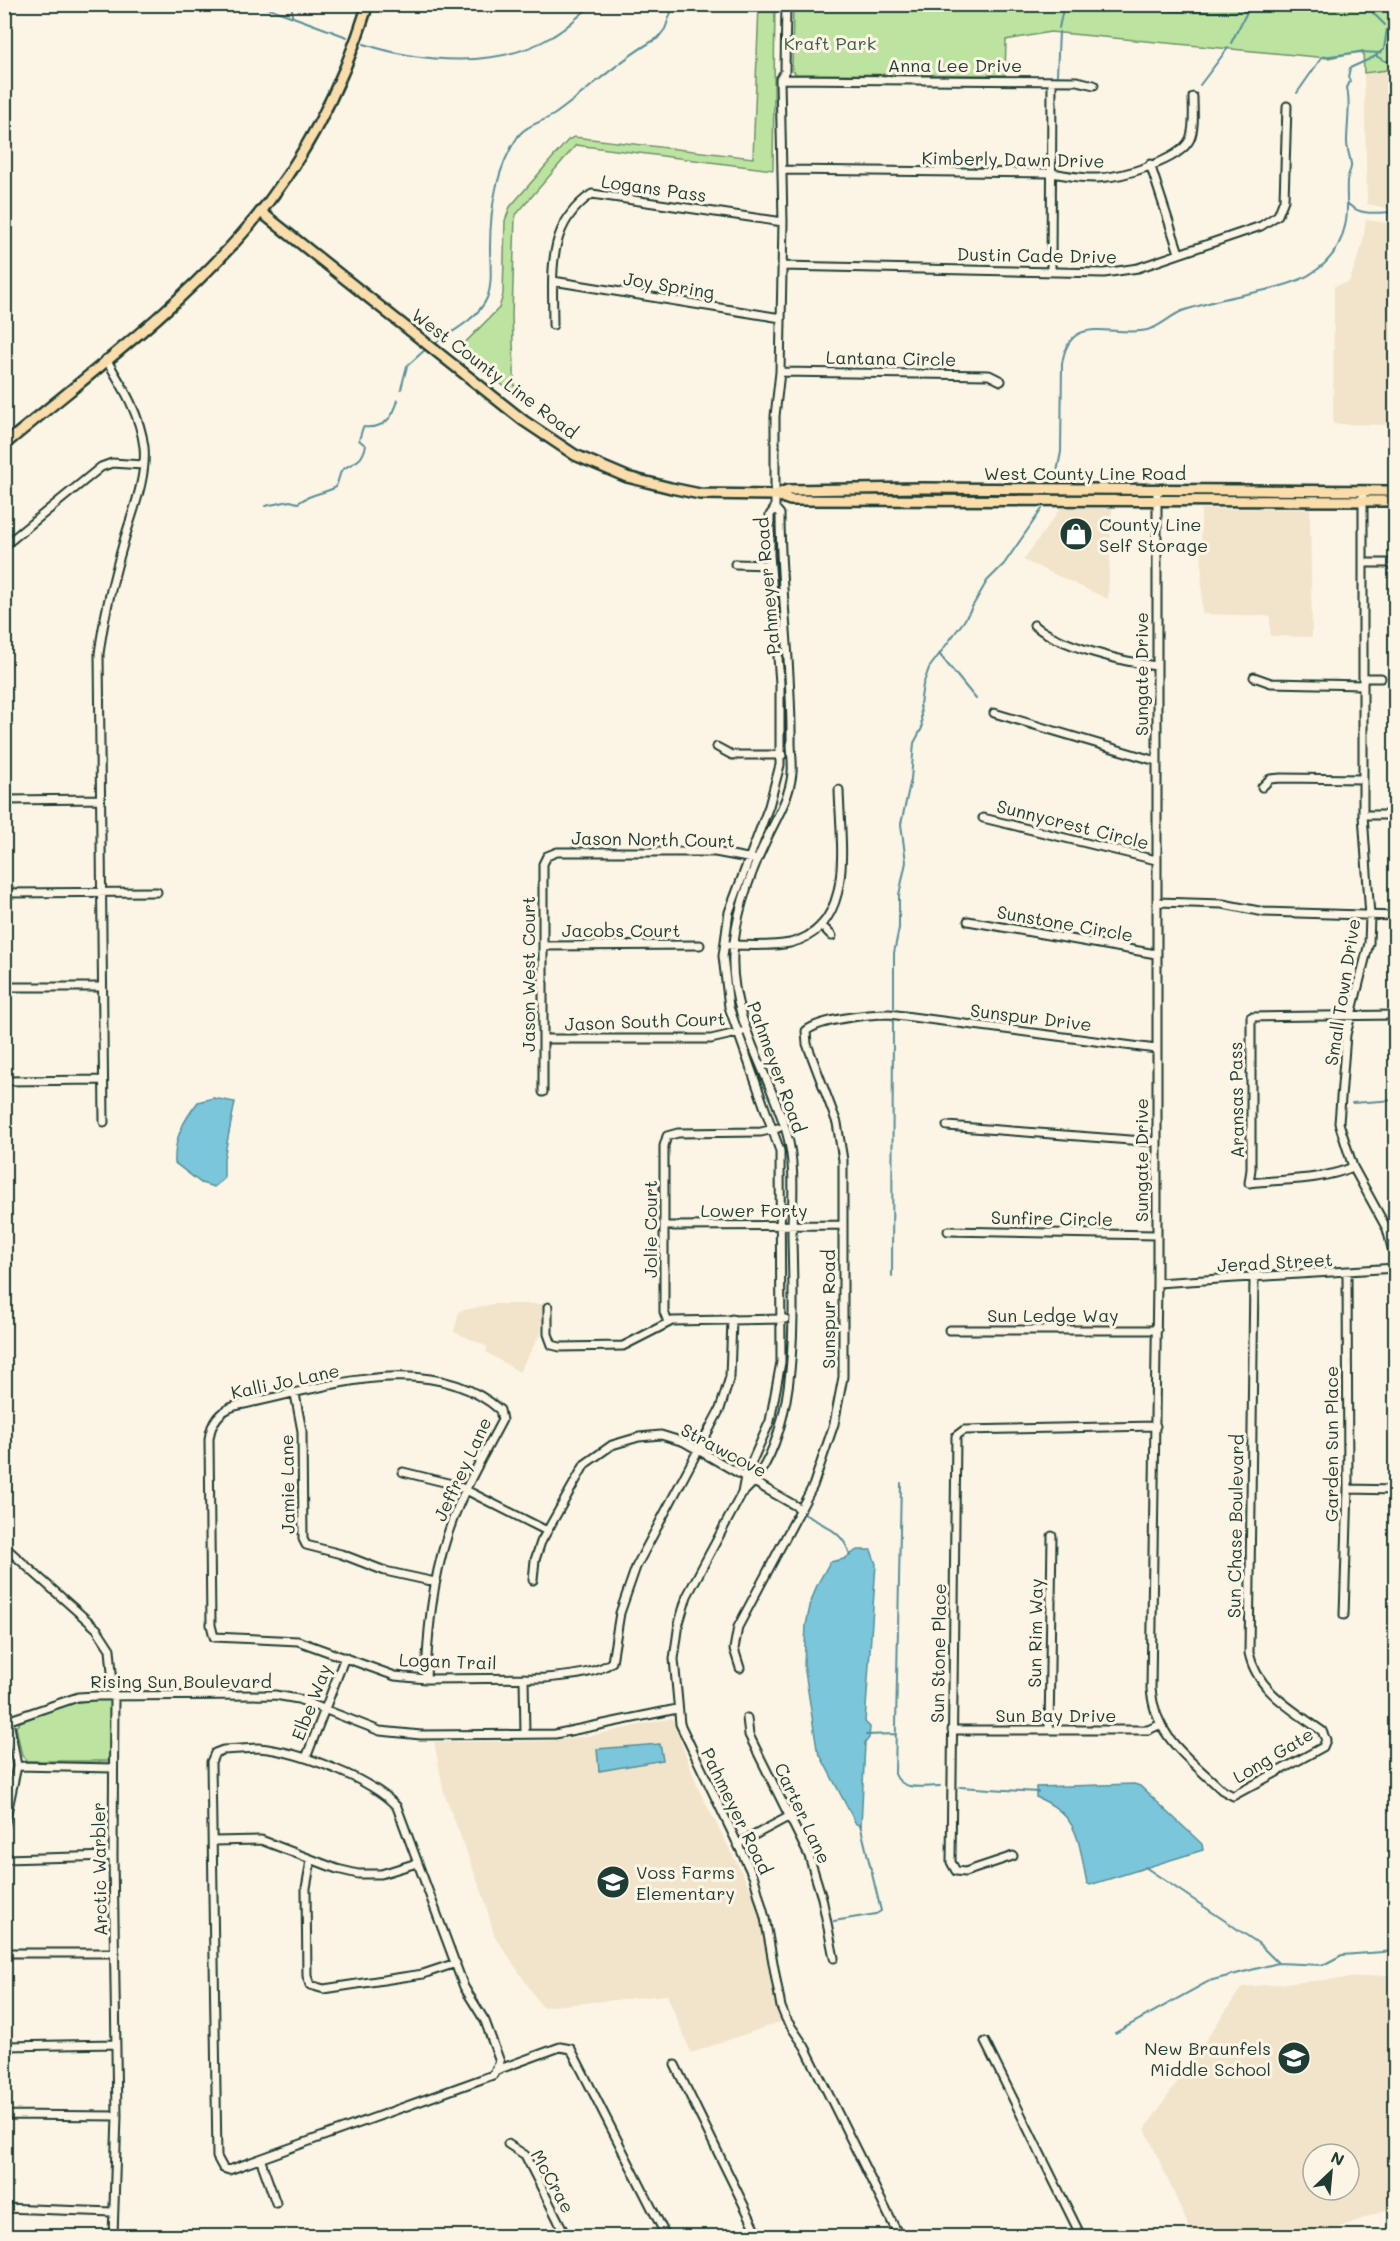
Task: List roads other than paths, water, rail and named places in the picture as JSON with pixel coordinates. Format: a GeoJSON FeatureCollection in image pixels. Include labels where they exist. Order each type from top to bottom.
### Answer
{"type":"FeatureCollection","features":[{"type":"Feature","properties":{"kind":"main road"},"geometry":{"type":"LineString","coordinates":[[4,445],[189,290],[261,212],[303,151],[321,118],[342,77],[368,4]]}},
{"type":"Feature","properties":{"kind":"main road","name":"West County Line Road"},"geometry":{"type":"LineString","coordinates":[[261,212],[539,432],[575,455],[608,470],[649,484],[700,494],[776,495],[790,500],[1072,495],[1157,490],[1363,497],[1395,501]]}},
{"type":"Feature","properties":{"kind":"main road","name":"West County Line Road"},"geometry":{"type":"LineString","coordinates":[[1072,495],[1157,501],[1363,497],[1395,491]]}},
{"type":"Feature","properties":{"kind":"street","name":"Pahmeyer Road"},"geometry":{"type":"LineString","coordinates":[[742,1493],[755,1482],[768,1455],[785,1404],[791,1365],[793,1319],[792,1174],[784,1126],[746,1030],[735,986],[734,945],[740,910],[758,861],[787,796],[793,771],[790,682],[781,572],[780,514],[776,507],[775,416],[780,372],[783,222],[780,79],[785,72],[786,4]]}},
{"type":"Feature","properties":{"kind":"street","name":"Anna Lee Drive"},"geometry":{"type":"LineString","coordinates":[[780,79],[1077,81],[1094,85]]}},
{"type":"Feature","properties":{"kind":"street"},"geometry":{"type":"LineString","coordinates":[[1051,271],[1052,81]]}},
{"type":"Feature","properties":{"kind":"street","name":"Kimberly Dawn Drive"},"geometry":{"type":"LineString","coordinates":[[783,170],[1051,173],[1098,178],[1123,174],[1174,156],[1186,145],[1192,130],[1193,97]]}},
{"type":"Feature","properties":{"kind":"street","name":"Dustin Cade Drive"},"geometry":{"type":"LineString","coordinates":[[782,266],[1126,271],[1261,226],[1278,214],[1284,200],[1287,106]]}},
{"type":"Feature","properties":{"kind":"street"},"geometry":{"type":"LineString","coordinates":[[1150,164],[1179,253]]}},
{"type":"Feature","properties":{"kind":"street","name":"Logans Pass"},"geometry":{"type":"LineString","coordinates":[[553,325],[554,250],[559,234],[592,194],[783,222]]}},
{"type":"Feature","properties":{"kind":"street","name":"Joy Spring"},"geometry":{"type":"LineString","coordinates":[[553,281],[781,318]]}},
{"type":"Feature","properties":{"kind":"street"},"geometry":{"type":"LineString","coordinates":[[104,1122],[99,654],[110,594],[143,465],[144,448],[139,422],[128,393],[106,359]]}},
{"type":"Feature","properties":{"kind":"street","name":"Lantana Circle"},"geometry":{"type":"LineString","coordinates":[[780,372],[989,375],[1001,381]]}},
{"type":"Feature","properties":{"kind":"street"},"geometry":{"type":"LineString","coordinates":[[4,546],[101,467],[112,463],[143,465]]}},
{"type":"Feature","properties":{"kind":"street","name":"Sungate Drive"},"geometry":{"type":"LineString","coordinates":[[1157,490],[1157,1330],[1151,1689],[1159,1725],[1170,1741],[1226,1793],[1233,1796]]}},
{"type":"Feature","properties":{"kind":"street","name":"Small Town Drive"},"geometry":{"type":"LineString","coordinates":[[1363,497],[1363,815],[1370,915],[1369,943],[1346,1035],[1339,1123],[1353,1167],[1387,1229],[1395,1266]]}},
{"type":"Feature","properties":{"kind":"street","name":"Pahmeyer Road"},"geometry":{"type":"LineString","coordinates":[[776,507],[770,515],[770,565],[780,683],[780,755],[773,794],[731,906],[724,945],[726,994],[737,1033],[774,1130],[781,1164],[783,1319],[781,1362],[774,1406],[764,1436],[745,1477],[742,1493],[702,1565],[682,1610],[674,1650],[677,1709],[685,1739],[738,1844],[760,1897],[776,1988],[786,2019],[805,2047],[899,2236]]}},
{"type":"Feature","properties":{"kind":"street"},"geometry":{"type":"LineString","coordinates":[[1363,562],[1395,563]]}},
{"type":"Feature","properties":{"kind":"street"},"geometry":{"type":"LineString","coordinates":[[735,564],[770,565]]}},
{"type":"Feature","properties":{"kind":"street"},"geometry":{"type":"LineString","coordinates":[[1034,626],[1047,636],[1135,664],[1156,666]]}},
{"type":"Feature","properties":{"kind":"street"},"geometry":{"type":"LineString","coordinates":[[1254,677],[1271,683],[1363,682],[1381,678]]}},
{"type":"Feature","properties":{"kind":"street"},"geometry":{"type":"LineString","coordinates":[[994,713],[1156,761]]}},
{"type":"Feature","properties":{"kind":"street"},"geometry":{"type":"LineString","coordinates":[[717,747],[732,755],[791,755]]}},
{"type":"Feature","properties":{"kind":"street"},"geometry":{"type":"LineString","coordinates":[[1262,787],[1270,779],[1281,778],[1363,779]]}},
{"type":"Feature","properties":{"kind":"street"},"geometry":{"type":"LineString","coordinates":[[724,945],[792,942],[810,935],[821,925],[831,911],[840,879],[839,790]]}},
{"type":"Feature","properties":{"kind":"street"},"geometry":{"type":"LineString","coordinates":[[4,800],[100,799]]}},
{"type":"Feature","properties":{"kind":"street"},"geometry":{"type":"LineString","coordinates":[[1363,815],[1395,815]]}},
{"type":"Feature","properties":{"kind":"street","name":"Sunnycrest Circle"},"geometry":{"type":"LineString","coordinates":[[983,818],[1156,860]]}},
{"type":"Feature","properties":{"kind":"street","name":"Jason North Court"},"geometry":{"type":"LineString","coordinates":[[547,856],[557,852],[715,852],[758,861]]}},
{"type":"Feature","properties":{"kind":"street","name":"Jason West Court"},"geometry":{"type":"LineString","coordinates":[[543,1092],[543,864],[547,856]]}},
{"type":"Feature","properties":{"kind":"street"},"geometry":{"type":"LineString","coordinates":[[4,893],[157,892]]}},
{"type":"Feature","properties":{"kind":"street"},"geometry":{"type":"LineString","coordinates":[[1157,902],[1223,904],[1264,912],[1395,916]]}},
{"type":"Feature","properties":{"kind":"street","name":"Sunstone Circle"},"geometry":{"type":"LineString","coordinates":[[968,921],[1156,954]]}},
{"type":"Feature","properties":{"kind":"street"},"geometry":{"type":"LineString","coordinates":[[821,925],[832,936]]}},
{"type":"Feature","properties":{"kind":"street","name":"Jacobs Court"},"geometry":{"type":"LineString","coordinates":[[543,946],[700,945]]}},
{"type":"Feature","properties":{"kind":"street"},"geometry":{"type":"LineString","coordinates":[[4,987],[102,987]]}},
{"type":"Feature","properties":{"kind":"street","name":"Sunspur Road"},"geometry":{"type":"LineString","coordinates":[[740,1668],[734,1648],[738,1627],[801,1509],[821,1466],[839,1402],[844,1355],[843,1174],[838,1129],[805,1035],[809,1028],[816,1025],[871,1015],[902,1015]]}},
{"type":"Feature","properties":{"kind":"street","name":"Sunspur Drive"},"geometry":{"type":"LineString","coordinates":[[902,1015],[1156,1049]]}},
{"type":"Feature","properties":{"kind":"street"},"geometry":{"type":"LineString","coordinates":[[1351,1017],[1395,1015]]}},
{"type":"Feature","properties":{"kind":"street","name":"Aransas Pass"},"geometry":{"type":"LineString","coordinates":[[1351,1017],[1251,1017],[1251,1168],[1249,1183],[1335,1175],[1353,1167]]}},
{"type":"Feature","properties":{"kind":"street","name":"Jason South Court"},"geometry":{"type":"LineString","coordinates":[[543,1039],[711,1039],[746,1030]]}},
{"type":"Feature","properties":{"kind":"street"},"geometry":{"type":"LineString","coordinates":[[4,1081],[103,1080]]}},
{"type":"Feature","properties":{"kind":"street"},"geometry":{"type":"LineString","coordinates":[[774,1130],[784,1126]]}},
{"type":"Feature","properties":{"kind":"street"},"geometry":{"type":"LineString","coordinates":[[947,1126],[1156,1142]]}},
{"type":"Feature","properties":{"kind":"street","name":"Jolie Court"},"geometry":{"type":"LineString","coordinates":[[668,1322],[664,1312],[666,1226],[664,1146],[667,1136],[678,1133],[774,1130]]}},
{"type":"Feature","properties":{"kind":"street","name":"Lower Forty"},"geometry":{"type":"LineString","coordinates":[[666,1226],[843,1225]]}},
{"type":"Feature","properties":{"kind":"street","name":"Sunfire Circle"},"geometry":{"type":"LineString","coordinates":[[948,1231],[1156,1235]]}},
{"type":"Feature","properties":{"kind":"street","name":"Jerad Street"},"geometry":{"type":"LineString","coordinates":[[1157,1283],[1347,1272],[1395,1266]]}},
{"type":"Feature","properties":{"kind":"street","name":"Garden Sun Place"},"geometry":{"type":"LineString","coordinates":[[1344,1616],[1347,1490],[1347,1272]]}},
{"type":"Feature","properties":{"kind":"street","name":"Sun Chase Boulevard"},"geometry":{"type":"LineString","coordinates":[[1254,1278],[1249,1653],[1253,1667],[1263,1685],[1322,1731],[1326,1740]]}},
{"type":"Feature","properties":{"kind":"street"},"geometry":{"type":"LineString","coordinates":[[548,1307],[548,1334],[552,1345],[564,1348],[624,1346],[668,1322],[793,1319]]}},
{"type":"Feature","properties":{"kind":"street"},"geometry":{"type":"LineString","coordinates":[[698,1450],[720,1409],[728,1386],[732,1359],[732,1319]]}},
{"type":"Feature","properties":{"kind":"street","name":"Sun Ledge Way"},"geometry":{"type":"LineString","coordinates":[[949,1329],[1157,1330]]}},
{"type":"Feature","properties":{"kind":"street","name":"Kalli Jo Lane"},"geometry":{"type":"LineString","coordinates":[[214,1637],[211,1625],[210,1432],[216,1418],[227,1409],[381,1376],[415,1376],[460,1386],[494,1404],[502,1413]]}},
{"type":"Feature","properties":{"kind":"street","name":"Jamie Lane"},"geometry":{"type":"LineString","coordinates":[[295,1394],[302,1431],[303,1539],[306,1545],[341,1554],[385,1572],[435,1582]]}},
{"type":"Feature","properties":{"kind":"street","name":"Jeffrey Lane"},"geometry":{"type":"LineString","coordinates":[[426,1679],[428,1622],[435,1582],[447,1538],[466,1490],[500,1423],[502,1413]]}},
{"type":"Feature","properties":{"kind":"street","name":"Sun Stone Place"},"geometry":{"type":"LineString","coordinates":[[1013,1856],[965,1872],[956,1871],[951,1862],[957,1434],[964,1430],[1156,1426]]}},
{"type":"Feature","properties":{"kind":"street","name":"Strawcove"},"geometry":{"type":"LineString","coordinates":[[533,1580],[535,1560],[547,1531],[585,1464],[606,1448],[651,1435],[673,1438],[698,1450],[801,1509]]}},
{"type":"Feature","properties":{"kind":"street","name":"Logan Trail"},"geometry":{"type":"LineString","coordinates":[[214,1637],[298,1641],[395,1676],[426,1679],[557,1677],[604,1667],[612,1662],[620,1613],[631,1579],[698,1450]]}},
{"type":"Feature","properties":{"kind":"street"},"geometry":{"type":"LineString","coordinates":[[403,1472],[447,1482],[547,1531]]}},
{"type":"Feature","properties":{"kind":"street"},"geometry":{"type":"LineString","coordinates":[[1347,1490],[1395,1490]]}},
{"type":"Feature","properties":{"kind":"street","name":"Sun Rim Way"},"geometry":{"type":"LineString","coordinates":[[1049,1730],[1052,1536]]}},
{"type":"Feature","properties":{"kind":"street","name":"Arctic Warbler"},"geometry":{"type":"LineString","coordinates":[[4,1546],[103,1635],[110,1649],[114,1696],[113,1856],[117,2116],[113,2236]]}},
{"type":"Feature","properties":{"kind":"street","name":"Elbe Way"},"geometry":{"type":"LineString","coordinates":[[306,1758],[345,1657]]}},
{"type":"Feature","properties":{"kind":"street"},"geometry":{"type":"LineString","coordinates":[[524,1678],[525,1734]]}},
{"type":"Feature","properties":{"kind":"street","name":"Rising Sun Boulevard"},"geometry":{"type":"LineString","coordinates":[[7,1721],[78,1696],[275,1695],[298,1699],[361,1725],[392,1733],[525,1734],[580,1730],[677,1709]]}},
{"type":"Feature","properties":{"kind":"street","name":"Carter Lane"},"geometry":{"type":"LineString","coordinates":[[747,1718],[749,1735],[790,1816],[816,1876],[834,1958]]}},
{"type":"Feature","properties":{"kind":"street"},"geometry":{"type":"LineString","coordinates":[[4,1827],[17,1766],[7,1721]]}},
{"type":"Feature","properties":{"kind":"street","name":"Sun Bay Drive"},"geometry":{"type":"LineString","coordinates":[[952,1730],[1148,1730],[1159,1725]]}},
{"type":"Feature","properties":{"kind":"street","name":"Long Gate"},"geometry":{"type":"LineString","coordinates":[[1233,1796],[1323,1747],[1326,1740]]}},
{"type":"Feature","properties":{"kind":"street"},"geometry":{"type":"LineString","coordinates":[[231,1749],[265,1749],[306,1758],[376,1788],[397,1807],[469,1998],[485,2021],[500,2062],[493,2075],[261,2161],[229,2170],[223,2168],[217,2157],[211,1762],[215,1753],[231,1749]]}},
{"type":"Feature","properties":{"kind":"street"},"geometry":{"type":"LineString","coordinates":[[17,1766],[113,1768]]}},
{"type":"Feature","properties":{"kind":"street"},"geometry":{"type":"LineString","coordinates":[[738,1844],[790,1816]]}},
{"type":"Feature","properties":{"kind":"street"},"geometry":{"type":"LineString","coordinates":[[213,1841],[261,1840],[349,1872],[381,1874],[417,1863]]}},
{"type":"Feature","properties":{"kind":"street"},"geometry":{"type":"LineString","coordinates":[[4,1859],[113,1856]]}},
{"type":"Feature","properties":{"kind":"street"},"geometry":{"type":"LineString","coordinates":[[311,1860],[305,1900],[307,1976],[310,1985],[324,1989],[423,1974],[456,1964]]}},
{"type":"Feature","properties":{"kind":"street"},"geometry":{"type":"LineString","coordinates":[[4,1899],[6,2046],[4,2130]]}},
{"type":"Feature","properties":{"kind":"street"},"geometry":{"type":"LineString","coordinates":[[5,1953],[115,1953]]}},
{"type":"Feature","properties":{"kind":"street"},"geometry":{"type":"LineString","coordinates":[[985,2042],[1082,2236]]}},
{"type":"Feature","properties":{"kind":"street"},"geometry":{"type":"LineString","coordinates":[[6,2046],[116,2044]]}},
{"type":"Feature","properties":{"kind":"street"},"geometry":{"type":"LineString","coordinates":[[497,2070],[566,2047],[575,2054],[666,2236]]}},
{"type":"Feature","properties":{"kind":"street"},"geometry":{"type":"LineString","coordinates":[[675,2065],[759,2236]]}},
{"type":"Feature","properties":{"kind":"street"},"geometry":{"type":"LineString","coordinates":[[5,2115],[117,2116]]}},
{"type":"Feature","properties":{"kind":"street","name":"McCrae"},"geometry":{"type":"LineString","coordinates":[[508,2145],[525,2155],[566,2236]]}},
{"type":"Feature","properties":{"kind":"street"},"geometry":{"type":"LineString","coordinates":[[261,2161],[276,2203]]}},
{"type":"Feature","properties":{"kind":"street"},"geometry":{"type":"LineString","coordinates":[[4,2208],[113,2212]]}},
{"type":"Feature","properties":{"kind":"water"},"geometry":{"type":"Polygon","coordinates":[[[213,1098],[235,1102],[224,1158],[224,1179],[214,1187],[201,1183],[175,1163],[180,1130],[188,1116],[198,1102],[213,1098]]]}},
{"type":"Feature","properties":{"kind":"water"},"geometry":{"type":"Polygon","coordinates":[[[857,1550],[871,1550],[876,1564],[865,1722],[870,1727],[869,1738],[865,1743],[861,1826],[856,1824],[817,1749],[804,1665],[806,1625],[817,1585],[830,1562],[844,1559],[857,1550]]]}},
{"type":"Feature","properties":{"kind":"water"},"geometry":{"type":"Polygon","coordinates":[[[660,1744],[663,1760],[599,1771],[597,1749],[660,1744]]]}},
{"type":"Feature","properties":{"kind":"water"},"geometry":{"type":"Polygon","coordinates":[[[1134,1784],[1140,1786],[1202,1844],[1203,1850],[1090,1885],[1087,1883],[1075,1831],[1061,1812],[1036,1797],[1036,1787],[1134,1784]]]}},
{"type":"Feature","properties":{"kind":"waterway"},"geometry":{"type":"LineString","coordinates":[[258,4],[347,37]]}},
{"type":"Feature","properties":{"kind":"waterway"},"geometry":{"type":"LineString","coordinates":[[292,4],[292,16]]}},
{"type":"Feature","properties":{"kind":"waterway"},"geometry":{"type":"LineString","coordinates":[[364,44],[435,59],[460,60],[509,54],[532,47],[558,33],[593,4]]}},
{"type":"Feature","properties":{"kind":"waterway"},"geometry":{"type":"LineString","coordinates":[[432,345],[470,319],[483,306],[487,298],[491,280],[490,234],[493,205],[504,163],[517,138],[529,127],[555,114],[618,65],[658,38],[665,29],[674,4]]}},
{"type":"Feature","properties":{"kind":"waterway"},"geometry":{"type":"LineString","coordinates":[[1059,28],[1064,4]]}},
{"type":"Feature","properties":{"kind":"waterway"},"geometry":{"type":"LineString","coordinates":[[1081,4],[1198,12],[1257,11],[1315,4]]}},
{"type":"Feature","properties":{"kind":"waterway"},"geometry":{"type":"LineString","coordinates":[[1370,4],[1373,13],[1385,25]]}},
{"type":"Feature","properties":{"kind":"waterway"},"geometry":{"type":"LineString","coordinates":[[1231,43],[1247,12]]}},
{"type":"Feature","properties":{"kind":"waterway"},"geometry":{"type":"LineString","coordinates":[[1055,482],[1061,452],[1062,364],[1066,348],[1073,338],[1091,330],[1128,332],[1147,330],[1182,311],[1292,282],[1310,274],[1325,263],[1337,247],[1345,226],[1347,181],[1351,166],[1347,148],[1349,107],[1347,88],[1350,81],[1348,77],[1350,68],[1374,57],[1384,49],[1387,29]]}},
{"type":"Feature","properties":{"kind":"waterway"},"geometry":{"type":"LineString","coordinates":[[1057,75],[1059,32]]}},
{"type":"Feature","properties":{"kind":"waterway"},"geometry":{"type":"LineString","coordinates":[[1200,85],[1228,48]]}},
{"type":"Feature","properties":{"kind":"waterway"},"geometry":{"type":"LineString","coordinates":[[1297,93],[1322,57],[1361,52],[1380,53]]}},
{"type":"Feature","properties":{"kind":"waterway"},"geometry":{"type":"LineString","coordinates":[[1376,56],[1385,61],[1396,61]]}},
{"type":"Feature","properties":{"kind":"waterway"},"geometry":{"type":"LineString","coordinates":[[1348,204],[1359,211],[1396,212]]}},
{"type":"Feature","properties":{"kind":"waterway"},"geometry":{"type":"LineString","coordinates":[[401,389],[407,366],[427,348]]}},
{"type":"Feature","properties":{"kind":"waterway"},"geometry":{"type":"LineString","coordinates":[[265,506],[290,501],[298,503],[336,487],[341,471],[362,457],[366,446],[359,440],[363,427],[376,426],[386,421],[393,413],[398,400]]}},
{"type":"Feature","properties":{"kind":"waterway"},"geometry":{"type":"LineString","coordinates":[[894,1008],[894,953],[899,928],[899,895],[906,862],[901,824],[911,779],[914,743],[922,728],[920,704],[923,685],[929,668],[964,621],[987,581],[1004,564],[1042,509]]}},
{"type":"Feature","properties":{"kind":"waterway"},"geometry":{"type":"LineString","coordinates":[[940,655],[976,699]]}},
{"type":"Feature","properties":{"kind":"waterway"},"geometry":{"type":"LineString","coordinates":[[892,1276],[893,1021]]}},
{"type":"Feature","properties":{"kind":"waterway"},"geometry":{"type":"LineString","coordinates":[[1352,1103],[1396,1100]]}},
{"type":"Feature","properties":{"kind":"waterway"},"geometry":{"type":"LineString","coordinates":[[901,1483],[895,1774],[898,1780],[908,1786],[940,1786]]}},
{"type":"Feature","properties":{"kind":"waterway"},"geometry":{"type":"LineString","coordinates":[[804,1514],[838,1535],[850,1556]]}},
{"type":"Feature","properties":{"kind":"waterway"},"geometry":{"type":"LineString","coordinates":[[866,1735],[896,1734]]}},
{"type":"Feature","properties":{"kind":"waterway"},"geometry":{"type":"LineString","coordinates":[[960,1787],[1038,1792]]}},
{"type":"Feature","properties":{"kind":"waterway"},"geometry":{"type":"LineString","coordinates":[[834,1921],[876,1914],[881,1911],[860,1824]]}},
{"type":"Feature","properties":{"kind":"waterway"},"geometry":{"type":"LineString","coordinates":[[1145,1867],[1258,1943],[1278,1963]]}},
{"type":"Feature","properties":{"kind":"waterway"},"geometry":{"type":"LineString","coordinates":[[1115,2033],[1209,1981],[1278,1963],[1323,1965],[1342,1955],[1396,1951]]}},
{"type":"Feature","properties":{"kind":"place","name":"County Line Self Storage"},"geometry":{"type":"Point","coordinates":[1076,534]}},
{"type":"Feature","properties":{"kind":"place","name":"Voss Farms Elementary"},"geometry":{"type":"Point","coordinates":[613,1882]}},
{"type":"Feature","properties":{"kind":"place","name":"New Braunfels Middle School"},"geometry":{"type":"Point","coordinates":[1294,2058]}},
{"type":"Feature","properties":{"kind":"park label","name":"Kraft Park"},"geometry":{"type":"Point","coordinates":[830,43]}}]}
